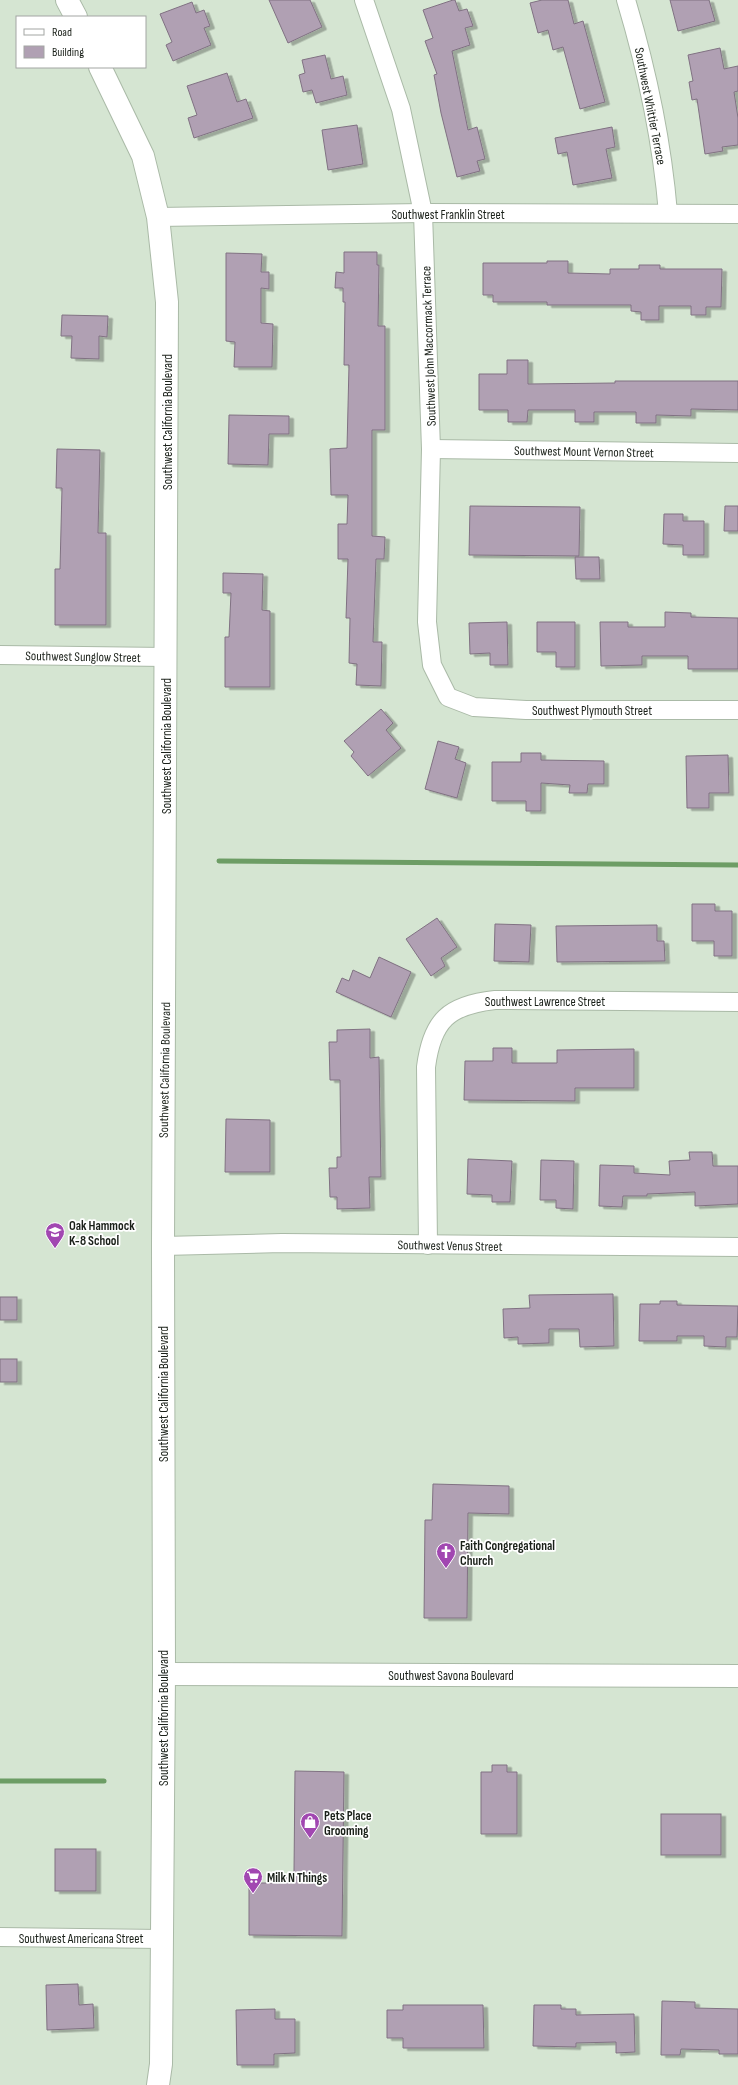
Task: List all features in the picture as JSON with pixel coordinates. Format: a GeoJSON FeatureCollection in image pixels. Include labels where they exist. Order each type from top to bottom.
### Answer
{"type":"FeatureCollection","features":[{"type":"Feature","properties":{"kind":"street"},"geometry":{"type":"LineString","coordinates":[[68,0],[76,16]]}},
{"type":"Feature","properties":{"kind":"street","name":"Southwest John Maccormack Terrace"},"geometry":{"type":"LineString","coordinates":[[364,0],[401,109],[424,213],[431,449],[427,622],[432,665],[448,697]]}},
{"type":"Feature","properties":{"kind":"street","name":"Southwest Whittier Terrace"},"geometry":{"type":"LineString","coordinates":[[626,0],[638,42],[659,134],[668,213]]}},
{"type":"Feature","properties":{"kind":"street","name":"Southwest California Boulevard"},"geometry":{"type":"LineString","coordinates":[[100,68],[143,156],[158,217],[167,302],[162,1246],[164,1674],[161,2064],[158,2085]]}},
{"type":"Feature","properties":{"kind":"street","name":"Southwest Franklin Street"},"geometry":{"type":"LineString","coordinates":[[158,217],[424,213],[738,214]]}},
{"type":"Feature","properties":{"kind":"street","name":"Southwest Mount Vernon Street"},"geometry":{"type":"LineString","coordinates":[[431,449],[738,453]]}},
{"type":"Feature","properties":{"kind":"street","name":"Southwest Sunglow Street"},"geometry":{"type":"LineString","coordinates":[[0,655],[166,657]]}},
{"type":"Feature","properties":{"kind":"street","name":"Southwest Plymouth Street"},"geometry":{"type":"LineString","coordinates":[[448,697],[474,707],[526,710],[738,710]]}},
{"type":"Feature","properties":{"kind":"street","name":"Southwest Lawrence Street"},"geometry":{"type":"LineString","coordinates":[[428,1245],[426,1067],[432,1040],[439,1024],[447,1015],[466,1004],[495,1000],[738,1002]]}},
{"type":"Feature","properties":{"kind":"street","name":"Southwest Venus Street"},"geometry":{"type":"LineString","coordinates":[[162,1246],[282,1243],[738,1247]]}},
{"type":"Feature","properties":{"kind":"street","name":"Southwest Savona Boulevard"},"geometry":{"type":"LineString","coordinates":[[164,1674],[738,1676]]}},
{"type":"Feature","properties":{"kind":"street","name":"Southwest Americana Street"},"geometry":{"type":"LineString","coordinates":[[0,1937],[161,1938]]}},
{"type":"Feature","properties":{"kind":"building"},"geometry":{"type":"Polygon","coordinates":[[[269,0],[310,0],[322,27],[288,43],[269,0]]]}},
{"type":"Feature","properties":{"kind":"building"},"geometry":{"type":"Polygon","coordinates":[[[455,0],[459,11],[467,9],[473,26],[465,28],[470,45],[452,51],[468,130],[477,127],[485,159],[477,161],[480,171],[457,177],[441,113],[434,75],[437,74],[425,41],[433,38],[423,10],[455,0]]]}},
{"type":"Feature","properties":{"kind":"building"},"geometry":{"type":"Polygon","coordinates":[[[542,0],[568,0],[574,24],[583,21],[605,102],[580,109],[563,47],[553,50],[548,30],[538,33],[530,3],[542,0]]]}},
{"type":"Feature","properties":{"kind":"building"},"geometry":{"type":"Polygon","coordinates":[[[670,0],[709,0],[715,21],[678,31],[670,0]]]}},
{"type":"Feature","properties":{"kind":"building"},"geometry":{"type":"Polygon","coordinates":[[[192,2],[196,13],[204,10],[210,26],[204,28],[211,45],[173,61],[166,45],[172,42],[160,14],[192,2]]]}},
{"type":"Feature","properties":{"kind":"building"},"geometry":{"type":"Polygon","coordinates":[[[720,48],[724,69],[738,66],[738,91],[734,92],[738,118],[738,145],[722,147],[723,151],[705,154],[697,99],[692,100],[689,82],[693,81],[688,55],[720,48]]]}},
{"type":"Feature","properties":{"kind":"building"},"geometry":{"type":"Polygon","coordinates":[[[325,55],[331,79],[343,76],[347,95],[316,103],[312,90],[303,92],[299,75],[305,73],[302,60],[325,55]]]}},
{"type":"Feature","properties":{"kind":"building"},"geometry":{"type":"Polygon","coordinates":[[[227,73],[237,102],[246,99],[253,118],[194,138],[188,118],[197,115],[187,86],[227,73]]]}},
{"type":"Feature","properties":{"kind":"building"},"geometry":{"type":"Polygon","coordinates":[[[357,125],[363,164],[328,170],[322,130],[357,125]]]}},
{"type":"Feature","properties":{"kind":"building"},"geometry":{"type":"Polygon","coordinates":[[[612,127],[615,147],[606,149],[612,178],[573,185],[567,152],[558,154],[555,138],[612,127]]]}},
{"type":"Feature","properties":{"kind":"building"},"geometry":{"type":"Polygon","coordinates":[[[344,252],[377,252],[377,265],[379,265],[378,326],[385,326],[385,430],[372,430],[372,536],[385,537],[384,559],[376,559],[373,642],[382,642],[381,686],[356,685],[357,664],[349,663],[350,618],[346,618],[348,559],[338,559],[338,524],[347,524],[348,495],[331,495],[330,449],[347,448],[349,365],[344,365],[345,302],[343,302],[343,288],[335,288],[336,272],[344,273],[344,252]]]}},
{"type":"Feature","properties":{"kind":"building"},"geometry":{"type":"Polygon","coordinates":[[[226,253],[262,254],[261,272],[269,272],[269,289],[261,288],[261,323],[273,324],[272,367],[234,367],[235,342],[226,341],[226,253]]]}},
{"type":"Feature","properties":{"kind":"building"},"geometry":{"type":"Polygon","coordinates":[[[547,261],[568,261],[568,273],[610,274],[610,269],[639,269],[639,265],[660,265],[660,269],[722,269],[721,307],[706,307],[706,315],[691,315],[691,306],[659,306],[659,320],[641,320],[641,312],[631,311],[631,305],[547,305],[547,302],[493,302],[493,295],[483,295],[483,263],[547,263],[547,261]]]}},
{"type":"Feature","properties":{"kind":"building"},"geometry":{"type":"Polygon","coordinates":[[[62,315],[108,316],[107,337],[99,336],[99,359],[71,358],[72,336],[61,336],[62,315]]]}},
{"type":"Feature","properties":{"kind":"building"},"geometry":{"type":"Polygon","coordinates":[[[507,360],[528,360],[528,384],[615,383],[615,381],[738,381],[738,410],[691,409],[691,416],[656,415],[656,423],[636,423],[636,412],[594,412],[594,422],[575,422],[575,410],[528,410],[527,422],[508,422],[508,410],[479,410],[479,374],[507,374],[507,360]]]}},
{"type":"Feature","properties":{"kind":"building"},"geometry":{"type":"Polygon","coordinates":[[[229,415],[289,416],[289,434],[269,434],[268,465],[228,464],[229,415]]]}},
{"type":"Feature","properties":{"kind":"building"},"geometry":{"type":"Polygon","coordinates":[[[57,449],[100,450],[98,533],[106,533],[106,625],[55,625],[55,569],[60,569],[62,488],[56,488],[57,449]]]}},
{"type":"Feature","properties":{"kind":"building"},"geometry":{"type":"Polygon","coordinates":[[[470,506],[580,507],[579,556],[469,555],[470,506]]]}},
{"type":"Feature","properties":{"kind":"building"},"geometry":{"type":"Polygon","coordinates":[[[725,506],[738,506],[738,531],[724,531],[725,506]]]}},
{"type":"Feature","properties":{"kind":"building"},"geometry":{"type":"Polygon","coordinates":[[[664,514],[683,514],[683,521],[704,521],[704,555],[683,555],[683,545],[663,544],[664,514]]]}},
{"type":"Feature","properties":{"kind":"building"},"geometry":{"type":"Polygon","coordinates":[[[575,557],[599,557],[600,579],[576,579],[575,557]]]}},
{"type":"Feature","properties":{"kind":"building"},"geometry":{"type":"Polygon","coordinates":[[[223,573],[263,574],[262,610],[270,611],[270,687],[225,687],[225,637],[229,637],[231,593],[223,593],[223,573]]]}},
{"type":"Feature","properties":{"kind":"building"},"geometry":{"type":"Polygon","coordinates":[[[665,612],[691,613],[691,617],[738,618],[738,669],[688,669],[688,656],[642,656],[642,665],[601,666],[600,622],[628,622],[628,627],[665,627],[665,612]]]}},
{"type":"Feature","properties":{"kind":"building"},"geometry":{"type":"Polygon","coordinates":[[[507,622],[508,665],[490,665],[490,653],[470,654],[469,623],[507,622]]]}},
{"type":"Feature","properties":{"kind":"building"},"geometry":{"type":"Polygon","coordinates":[[[537,622],[575,622],[575,667],[556,667],[556,652],[537,652],[537,622]]]}},
{"type":"Feature","properties":{"kind":"building"},"geometry":{"type":"Polygon","coordinates":[[[381,709],[393,723],[386,730],[401,748],[368,776],[351,756],[354,752],[344,741],[381,709]]]}},
{"type":"Feature","properties":{"kind":"building"},"geometry":{"type":"Polygon","coordinates":[[[438,741],[459,747],[455,759],[466,763],[457,798],[425,789],[438,741]]]}},
{"type":"Feature","properties":{"kind":"building"},"geometry":{"type":"Polygon","coordinates":[[[521,753],[541,753],[541,760],[604,761],[604,784],[588,784],[587,793],[569,793],[570,785],[541,783],[541,811],[526,811],[526,801],[492,801],[492,762],[521,762],[521,753]]]}},
{"type":"Feature","properties":{"kind":"building"},"geometry":{"type":"Polygon","coordinates":[[[728,755],[729,793],[709,793],[709,808],[687,808],[686,756],[728,755]]]}},
{"type":"Feature","properties":{"kind":"building"},"geometry":{"type":"Polygon","coordinates":[[[692,904],[715,904],[715,911],[732,911],[732,956],[714,956],[714,941],[692,941],[692,904]]]}},
{"type":"Feature","properties":{"kind":"building"},"geometry":{"type":"Polygon","coordinates":[[[437,918],[457,947],[441,958],[445,966],[431,976],[406,939],[437,918]]]}},
{"type":"Feature","properties":{"kind":"building"},"geometry":{"type":"Polygon","coordinates":[[[495,924],[531,925],[529,962],[494,961],[495,924]]]}},
{"type":"Feature","properties":{"kind":"building"},"geometry":{"type":"Polygon","coordinates":[[[657,925],[657,941],[664,941],[665,961],[557,962],[556,926],[657,925]]]}},
{"type":"Feature","properties":{"kind":"building"},"geometry":{"type":"Polygon","coordinates":[[[379,957],[411,972],[391,1017],[336,992],[342,978],[349,981],[353,970],[370,978],[379,957]]]}},
{"type":"Feature","properties":{"kind":"building"},"geometry":{"type":"Polygon","coordinates":[[[370,1029],[370,1058],[379,1057],[381,1177],[369,1177],[370,1208],[337,1209],[337,1197],[330,1197],[329,1168],[337,1168],[337,1157],[341,1157],[340,1080],[330,1080],[329,1042],[337,1042],[337,1030],[370,1029]]]}},
{"type":"Feature","properties":{"kind":"building"},"geometry":{"type":"Polygon","coordinates":[[[493,1048],[512,1048],[512,1063],[557,1063],[557,1050],[634,1049],[634,1088],[575,1088],[575,1101],[464,1100],[465,1061],[493,1061],[493,1048]]]}},
{"type":"Feature","properties":{"kind":"building"},"geometry":{"type":"Polygon","coordinates":[[[226,1119],[270,1120],[270,1172],[225,1172],[226,1119]]]}},
{"type":"Feature","properties":{"kind":"building"},"geometry":{"type":"Polygon","coordinates":[[[689,1152],[712,1152],[713,1166],[738,1166],[738,1204],[695,1206],[695,1192],[647,1194],[647,1196],[623,1196],[622,1207],[599,1206],[600,1165],[634,1166],[634,1173],[670,1175],[669,1161],[690,1160],[689,1152]]]}},
{"type":"Feature","properties":{"kind":"building"},"geometry":{"type":"Polygon","coordinates":[[[468,1159],[512,1161],[510,1202],[492,1202],[492,1195],[467,1194],[468,1159]]]}},
{"type":"Feature","properties":{"kind":"building"},"geometry":{"type":"Polygon","coordinates":[[[541,1160],[574,1161],[573,1209],[556,1208],[556,1200],[540,1200],[541,1160]]]}},
{"type":"Feature","properties":{"kind":"building"},"geometry":{"type":"Polygon","coordinates":[[[613,1294],[614,1346],[580,1347],[579,1329],[549,1329],[549,1343],[518,1344],[518,1337],[504,1338],[503,1309],[530,1308],[529,1295],[613,1294]]]}},
{"type":"Feature","properties":{"kind":"building"},"geometry":{"type":"Polygon","coordinates":[[[0,1297],[17,1297],[17,1320],[0,1320],[0,1297]]]}},
{"type":"Feature","properties":{"kind":"building"},"geometry":{"type":"Polygon","coordinates":[[[660,1301],[677,1301],[677,1305],[738,1306],[737,1337],[726,1337],[726,1347],[704,1346],[704,1336],[677,1336],[677,1341],[639,1341],[640,1304],[660,1304],[660,1301]]]}},
{"type":"Feature","properties":{"kind":"building"},"geometry":{"type":"Polygon","coordinates":[[[0,1359],[17,1359],[17,1382],[0,1382],[0,1359]]]}},
{"type":"Feature","properties":{"kind":"building","name":"Faith Congregational Church"},"geometry":{"type":"Polygon","coordinates":[[[433,1484],[509,1486],[509,1514],[468,1513],[467,1618],[424,1618],[425,1520],[432,1520],[433,1484]]]}},
{"type":"Feature","properties":{"kind":"building"},"geometry":{"type":"Polygon","coordinates":[[[492,1765],[507,1765],[507,1772],[517,1772],[517,1834],[481,1834],[481,1772],[492,1772],[492,1765]]]}},
{"type":"Feature","properties":{"kind":"building"},"geometry":{"type":"Polygon","coordinates":[[[295,1771],[344,1772],[342,1936],[249,1935],[249,1883],[281,1883],[294,1871],[295,1771]]]}},
{"type":"Feature","properties":{"kind":"building"},"geometry":{"type":"Polygon","coordinates":[[[661,1814],[721,1814],[721,1855],[661,1855],[661,1814]]]}},
{"type":"Feature","properties":{"kind":"building"},"geometry":{"type":"Polygon","coordinates":[[[55,1849],[96,1849],[96,1891],[55,1891],[55,1849]]]}},
{"type":"Feature","properties":{"kind":"building"},"geometry":{"type":"Polygon","coordinates":[[[78,1984],[79,2005],[93,2004],[94,2028],[47,2030],[46,1985],[78,1984]]]}},
{"type":"Feature","properties":{"kind":"building"},"geometry":{"type":"Polygon","coordinates":[[[662,2001],[695,2002],[695,2008],[738,2009],[738,2054],[719,2054],[719,2050],[681,2049],[680,2055],[661,2055],[662,2001]]]}},
{"type":"Feature","properties":{"kind":"building"},"geometry":{"type":"Polygon","coordinates":[[[403,2005],[483,2005],[484,2048],[403,2048],[403,2038],[387,2038],[387,2010],[403,2010],[403,2005]]]}},
{"type":"Feature","properties":{"kind":"building"},"geometry":{"type":"Polygon","coordinates":[[[534,2005],[561,2005],[561,2009],[576,2009],[576,2015],[634,2014],[635,2052],[616,2053],[616,2042],[576,2043],[576,2047],[533,2046],[534,2005]]]}},
{"type":"Feature","properties":{"kind":"building"},"geometry":{"type":"Polygon","coordinates":[[[275,2009],[275,2019],[295,2019],[295,2053],[274,2054],[274,2065],[237,2065],[236,2010],[275,2009]]]}},
{"type":"Feature","properties":{"kind":"waterway"},"geometry":{"type":"LineString","coordinates":[[219,861],[738,865]]}},
{"type":"Feature","properties":{"kind":"waterway"},"geometry":{"type":"LineString","coordinates":[[0,1781],[104,1781]]}},
{"type":"Feature","properties":{"kind":"place","name":"Oak Hammock K-8 School"},"geometry":{"type":"Point","coordinates":[55,1249]}},
{"type":"Feature","properties":{"kind":"place","name":"Faith Congregational Church"},"geometry":{"type":"Point","coordinates":[446,1569]}},
{"type":"Feature","properties":{"kind":"place","name":"Pets Place Grooming"},"geometry":{"type":"Point","coordinates":[310,1839]}},
{"type":"Feature","properties":{"kind":"place","name":"Milk N Things"},"geometry":{"type":"Point","coordinates":[253,1894]}}]}
